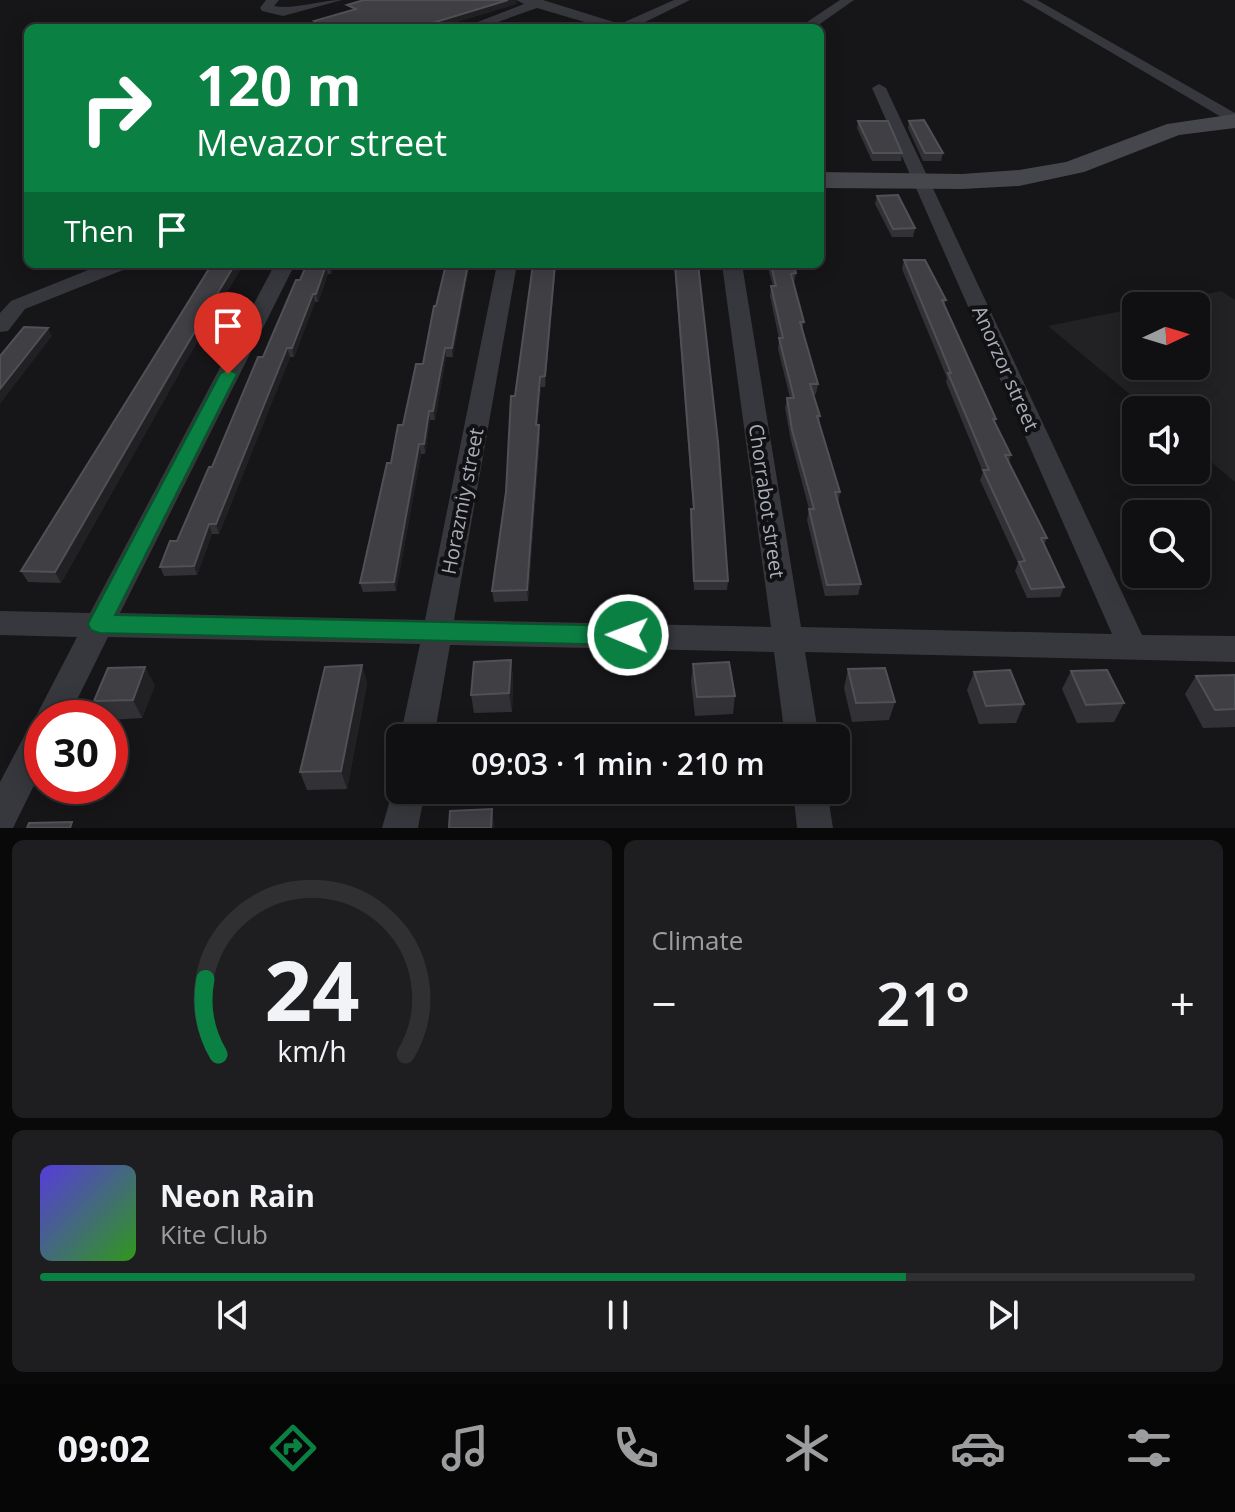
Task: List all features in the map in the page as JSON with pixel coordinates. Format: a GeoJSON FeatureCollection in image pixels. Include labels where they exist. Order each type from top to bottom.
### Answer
{"type":"FeatureCollection","features":[{"type":"Feature","properties":{"kind":"street"},"geometry":{"type":"LineString","coordinates":[[273,0],[266,8],[283,12],[336,0]]}},
{"type":"Feature","properties":{"kind":"street"},"geometry":{"type":"LineString","coordinates":[[522,0],[542,2],[608,24]]}},
{"type":"Feature","properties":{"kind":"street"},"geometry":{"type":"LineString","coordinates":[[629,24],[684,0]]}},
{"type":"Feature","properties":{"kind":"street"},"geometry":{"type":"LineString","coordinates":[[811,24],[848,0]]}},
{"type":"Feature","properties":{"kind":"street"},"geometry":{"type":"LineString","coordinates":[[1028,0],[1235,121]]}},
{"type":"Feature","properties":{"kind":"street"},"geometry":{"type":"LineString","coordinates":[[480,24],[542,2]]}},
{"type":"Feature","properties":{"kind":"street","name":"Anorzor street"},"geometry":{"type":"LineString","coordinates":[[879,88],[1133,647]]}},
{"type":"Feature","properties":{"kind":"street"},"geometry":{"type":"LineString","coordinates":[[824,180],[985,180],[1047,174],[1102,159],[1158,134],[1188,126],[1235,121]]}},
{"type":"Feature","properties":{"kind":"street"},"geometry":{"type":"LineString","coordinates":[[0,326],[18,305],[111,268]]}},
{"type":"Feature","properties":{"kind":"street"},"geometry":{"type":"LineString","coordinates":[[60,700],[283,268]]}},
{"type":"Feature","properties":{"kind":"street","name":"Horazmiy street"},"geometry":{"type":"LineString","coordinates":[[420,724],[506,268]]}},
{"type":"Feature","properties":{"kind":"street","name":"Chorrabot street"},"geometry":{"type":"LineString","coordinates":[[733,268],[800,724]]}},
{"type":"Feature","properties":{"kind":"street"},"geometry":{"type":"LineString","coordinates":[[0,623],[1235,649]]}},
{"type":"Feature","properties":{"kind":"street"},"geometry":{"type":"LineString","coordinates":[[0,817],[24,770]]}},
{"type":"Feature","properties":{"kind":"street"},"geometry":{"type":"LineString","coordinates":[[400,828],[405,804]]}},
{"type":"Feature","properties":{"kind":"street"},"geometry":{"type":"LineString","coordinates":[[812,804],[815,828]]}},
{"type":"Feature","properties":{"kind":"shaded area"},"geometry":{"type":"Polygon","coordinates":[[[1221,291],[1235,300],[1235,482],[1210,461],[1210,396],[1132,396],[1048,326],[1122,311],[1122,380],[1210,380],[1210,293],[1221,291]]]}},
{"type":"Feature","properties":{"kind":"building"},"geometry":{"type":"Polygon","coordinates":[[[364,0],[508,0],[429,24],[313,24],[317,23],[314,21],[356,9],[347,5],[364,0]]]}},
{"type":"Feature","properties":{"kind":"building"},"geometry":{"type":"Polygon","coordinates":[[[924,120],[943,153],[925,153],[909,121],[924,120]]]}},
{"type":"Feature","properties":{"kind":"building"},"geometry":{"type":"Polygon","coordinates":[[[858,121],[888,121],[902,153],[873,153],[858,121]]]}},
{"type":"Feature","properties":{"kind":"building"},"geometry":{"type":"Polygon","coordinates":[[[898,195],[915,228],[893,229],[877,196],[898,195]]]}},
{"type":"Feature","properties":{"kind":"building"},"geometry":{"type":"Polygon","coordinates":[[[904,260],[925,260],[946,300],[942,300],[1011,455],[1005,455],[1047,538],[1041,538],[1064,587],[1031,589],[1019,562],[1025,561],[983,470],[989,470],[904,260]]]}},
{"type":"Feature","properties":{"kind":"building"},"geometry":{"type":"Polygon","coordinates":[[[210,268],[233,268],[55,572],[21,571],[210,268]]]}},
{"type":"Feature","properties":{"kind":"building"},"geometry":{"type":"Polygon","coordinates":[[[305,268],[325,268],[292,348],[287,348],[216,524],[209,524],[194,566],[160,567],[170,541],[177,541],[209,467],[212,467],[258,357],[263,357],[296,280],[300,280],[305,268]]]}},
{"type":"Feature","properties":{"kind":"building"},"geometry":{"type":"Polygon","coordinates":[[[445,268],[467,268],[452,348],[445,348],[433,411],[429,411],[424,444],[419,444],[394,582],[360,583],[387,463],[391,463],[398,425],[403,425],[416,364],[423,364],[445,268]]]}},
{"type":"Feature","properties":{"kind":"building"},"geometry":{"type":"Polygon","coordinates":[[[532,268],[555,268],[545,376],[540,377],[527,590],[492,591],[506,492],[511,396],[515,396],[532,268]]]}},
{"type":"Feature","properties":{"kind":"building"},"geometry":{"type":"Polygon","coordinates":[[[675,268],[698,268],[718,442],[728,581],[694,581],[691,509],[694,509],[675,268]]]}},
{"type":"Feature","properties":{"kind":"building"},"geometry":{"type":"Polygon","coordinates":[[[772,268],[794,268],[796,273],[791,274],[804,322],[800,322],[818,384],[810,384],[840,492],[835,492],[861,584],[827,585],[809,509],[814,509],[792,430],[787,398],[794,398],[779,338],[783,338],[771,286],[776,286],[772,268]]]}},
{"type":"Feature","properties":{"kind":"building"},"geometry":{"type":"Polygon","coordinates":[[[24,327],[48,328],[0,389],[0,356],[24,327]]]}},
{"type":"Feature","properties":{"kind":"building"},"geometry":{"type":"Polygon","coordinates":[[[511,660],[509,693],[471,695],[474,662],[511,660]]]}},
{"type":"Feature","properties":{"kind":"building"},"geometry":{"type":"Polygon","coordinates":[[[729,662],[735,696],[697,697],[693,664],[729,662]]]}},
{"type":"Feature","properties":{"kind":"building"},"geometry":{"type":"Polygon","coordinates":[[[362,665],[341,771],[300,772],[325,667],[362,665]]]}},
{"type":"Feature","properties":{"kind":"building"},"geometry":{"type":"Polygon","coordinates":[[[145,667],[133,700],[94,700],[108,668],[145,667]]]}},
{"type":"Feature","properties":{"kind":"building"},"geometry":{"type":"Polygon","coordinates":[[[885,668],[895,702],[856,703],[848,669],[885,668]]]}},
{"type":"Feature","properties":{"kind":"building"},"geometry":{"type":"Polygon","coordinates":[[[1010,670],[1024,704],[986,706],[974,672],[1010,670]]]}},
{"type":"Feature","properties":{"kind":"building"},"geometry":{"type":"Polygon","coordinates":[[[1107,670],[1124,703],[1086,705],[1071,671],[1107,670]]]}},
{"type":"Feature","properties":{"kind":"building"},"geometry":{"type":"Polygon","coordinates":[[[1235,675],[1235,709],[1215,710],[1196,676],[1235,675]]]}},
{"type":"Feature","properties":{"kind":"building"},"geometry":{"type":"Polygon","coordinates":[[[492,809],[491,828],[449,828],[450,811],[492,809]]]}},
{"type":"Feature","properties":{"kind":"building"},"geometry":{"type":"Polygon","coordinates":[[[72,822],[70,828],[27,828],[29,823],[72,822]]]}},
{"type":"Feature","properties":{"kind":"route"},"geometry":{"type":"LineString","coordinates":[[228,374],[99,624],[628,635]]}}]}
